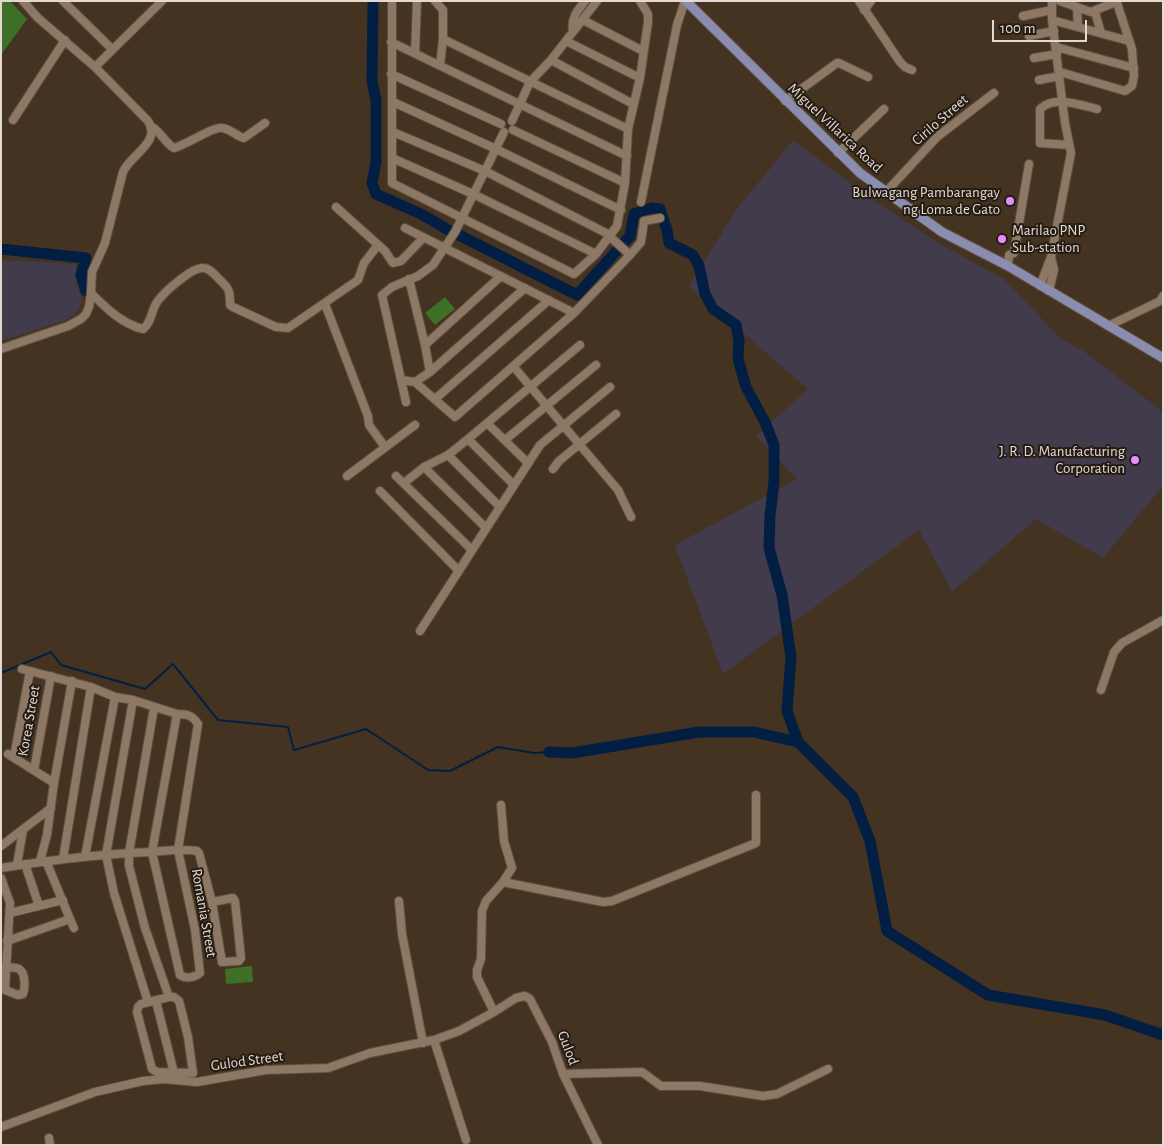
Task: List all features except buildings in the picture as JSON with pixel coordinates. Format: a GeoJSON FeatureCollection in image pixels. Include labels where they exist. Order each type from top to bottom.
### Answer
{"type":"FeatureCollection","features":[{"type":"Feature","properties":{"kind":"main road","name":"Miguel Villarica Road"},"geometry":{"type":"LineString","coordinates":[[686,1],[860,174],[942,232],[1008,266],[1163,358]]}},
{"type":"Feature","properties":{"kind":"street"},"geometry":{"type":"LineString","coordinates":[[23,1],[38,18],[95,67],[158,131],[171,147],[174,148],[219,127],[229,129],[241,138],[244,138],[265,123]]}},
{"type":"Feature","properties":{"kind":"street"},"geometry":{"type":"LineString","coordinates":[[63,1],[112,49]]}},
{"type":"Feature","properties":{"kind":"street"},"geometry":{"type":"LineString","coordinates":[[95,67],[162,1]]}},
{"type":"Feature","properties":{"kind":"street"},"geometry":{"type":"LineString","coordinates":[[392,1],[392,183],[574,274],[596,254],[617,226],[625,183],[628,129],[640,78],[648,22],[648,14],[640,1]]}},
{"type":"Feature","properties":{"kind":"street"},"geometry":{"type":"LineString","coordinates":[[415,53],[417,1]]}},
{"type":"Feature","properties":{"kind":"street"},"geometry":{"type":"LineString","coordinates":[[435,1],[443,10],[443,39],[440,65]]}},
{"type":"Feature","properties":{"kind":"street"},"geometry":{"type":"LineString","coordinates":[[573,31],[575,13],[585,1]]}},
{"type":"Feature","properties":{"kind":"street"},"geometry":{"type":"LineString","coordinates":[[513,130],[514,125],[512,121],[530,82],[551,60],[597,1]]}},
{"type":"Feature","properties":{"kind":"street"},"geometry":{"type":"LineString","coordinates":[[641,202],[676,25],[686,1]]}},
{"type":"Feature","properties":{"kind":"street"},"geometry":{"type":"LineString","coordinates":[[859,1],[900,62],[905,68],[912,70]]}},
{"type":"Feature","properties":{"kind":"street"},"geometry":{"type":"LineString","coordinates":[[864,10],[872,1]]}},
{"type":"Feature","properties":{"kind":"street"},"geometry":{"type":"LineString","coordinates":[[1044,288],[1071,153],[1052,20],[1052,1]]}},
{"type":"Feature","properties":{"kind":"street"},"geometry":{"type":"LineString","coordinates":[[1039,80],[1060,74],[1125,91],[1132,86],[1134,68],[1129,41],[1117,3],[1113,3],[1095,12],[1090,12],[1060,1]]}},
{"type":"Feature","properties":{"kind":"street"},"geometry":{"type":"LineString","coordinates":[[1077,8],[1078,28]]}},
{"type":"Feature","properties":{"kind":"street"},"geometry":{"type":"LineString","coordinates":[[1024,16],[1052,10]]}},
{"type":"Feature","properties":{"kind":"street"},"geometry":{"type":"LineString","coordinates":[[1095,12],[1101,33]]}},
{"type":"Feature","properties":{"kind":"street"},"geometry":{"type":"LineString","coordinates":[[583,20],[643,51]]}},
{"type":"Feature","properties":{"kind":"street"},"geometry":{"type":"LineString","coordinates":[[1052,20],[1129,41]]}},
{"type":"Feature","properties":{"kind":"street"},"geometry":{"type":"LineString","coordinates":[[1030,36],[1054,31]]}},
{"type":"Feature","properties":{"kind":"street"},"geometry":{"type":"LineString","coordinates":[[443,39],[628,129]]}},
{"type":"Feature","properties":{"kind":"street"},"geometry":{"type":"LineString","coordinates":[[13,120],[64,40]]}},
{"type":"Feature","properties":{"kind":"street"},"geometry":{"type":"LineString","coordinates":[[566,41],[640,78]]}},
{"type":"Feature","properties":{"kind":"street"},"geometry":{"type":"LineString","coordinates":[[391,42],[627,156]]}},
{"type":"Feature","properties":{"kind":"street"},"geometry":{"type":"LineString","coordinates":[[1034,58],[1056,51],[1134,68]]}},
{"type":"Feature","properties":{"kind":"street"},"geometry":{"type":"LineString","coordinates":[[551,60],[634,104]]}},
{"type":"Feature","properties":{"kind":"street"},"geometry":{"type":"LineString","coordinates":[[785,101],[837,63],[868,77]]}},
{"type":"Feature","properties":{"kind":"street"},"geometry":{"type":"LineString","coordinates":[[391,74],[509,132],[513,130],[625,183]]}},
{"type":"Feature","properties":{"kind":"street","name":"Cirilo Street"},"geometry":{"type":"LineString","coordinates":[[886,192],[937,137],[994,93]]}},
{"type":"Feature","properties":{"kind":"street"},"geometry":{"type":"LineString","coordinates":[[1069,145],[1041,144],[1040,109],[1045,105],[1063,101],[1097,109]]}},
{"type":"Feature","properties":{"kind":"street"},"geometry":{"type":"LineString","coordinates":[[393,102],[496,149],[620,210]]}},
{"type":"Feature","properties":{"kind":"street"},"geometry":{"type":"LineString","coordinates":[[838,153],[884,109]]}},
{"type":"Feature","properties":{"kind":"street"},"geometry":{"type":"LineString","coordinates":[[406,402],[382,295],[392,287],[418,276],[433,265],[462,218],[472,194],[496,149],[505,119],[512,121]]}},
{"type":"Feature","properties":{"kind":"street"},"geometry":{"type":"LineString","coordinates":[[1,349],[75,323],[86,314],[91,293],[92,272],[105,243],[123,172],[126,166],[150,140],[152,127]]}},
{"type":"Feature","properties":{"kind":"street"},"geometry":{"type":"LineString","coordinates":[[392,132],[485,171],[606,233],[630,255]]}},
{"type":"Feature","properties":{"kind":"street"},"geometry":{"type":"LineString","coordinates":[[392,158],[596,254]]}},
{"type":"Feature","properties":{"kind":"street"},"geometry":{"type":"LineString","coordinates":[[1008,266],[1009,255],[1014,253],[1029,164]]}},
{"type":"Feature","properties":{"kind":"street"},"geometry":{"type":"LineString","coordinates":[[336,207],[378,245],[393,263],[398,263],[423,238]]}},
{"type":"Feature","properties":{"kind":"street"},"geometry":{"type":"LineString","coordinates":[[401,380],[415,382],[455,417],[574,312],[630,255],[641,242],[644,221],[660,218]]}},
{"type":"Feature","properties":{"kind":"street"},"geometry":{"type":"LineString","coordinates":[[405,228],[574,312]]}},
{"type":"Feature","properties":{"kind":"street"},"geometry":{"type":"LineString","coordinates":[[91,293],[107,309],[124,321],[136,328],[143,329],[150,321],[154,306],[163,294],[196,269],[204,267],[210,270],[228,287],[230,305],[276,327],[288,328],[358,280],[364,263],[378,245]]}},
{"type":"Feature","properties":{"kind":"street"},"geometry":{"type":"LineString","coordinates":[[425,344],[501,276]]}},
{"type":"Feature","properties":{"kind":"street"},"geometry":{"type":"LineString","coordinates":[[409,280],[430,372]]}},
{"type":"Feature","properties":{"kind":"street"},"geometry":{"type":"LineString","coordinates":[[415,382],[430,372],[525,288]]}},
{"type":"Feature","properties":{"kind":"street"},"geometry":{"type":"LineString","coordinates":[[1108,326],[1160,301],[1163,296]]}},
{"type":"Feature","properties":{"kind":"street"},"geometry":{"type":"LineString","coordinates":[[435,400],[549,300]]}},
{"type":"Feature","properties":{"kind":"street"},"geometry":{"type":"LineString","coordinates":[[325,304],[370,425],[386,447]]}},
{"type":"Feature","properties":{"kind":"street"},"geometry":{"type":"LineString","coordinates":[[404,483],[424,467],[448,454],[468,439],[580,345]]}},
{"type":"Feature","properties":{"kind":"street"},"geometry":{"type":"LineString","coordinates":[[505,440],[596,365]]}},
{"type":"Feature","properties":{"kind":"street"},"geometry":{"type":"LineString","coordinates":[[513,366],[618,490],[631,518]]}},
{"type":"Feature","properties":{"kind":"street"},"geometry":{"type":"LineString","coordinates":[[420,631],[540,445],[610,387]]}},
{"type":"Feature","properties":{"kind":"street"},"geometry":{"type":"LineString","coordinates":[[553,470],[559,461],[616,414]]}},
{"type":"Feature","properties":{"kind":"street"},"geometry":{"type":"LineString","coordinates":[[487,423],[528,463]]}},
{"type":"Feature","properties":{"kind":"street"},"geometry":{"type":"LineString","coordinates":[[347,476],[414,425]]}},
{"type":"Feature","properties":{"kind":"street"},"geometry":{"type":"LineString","coordinates":[[468,439],[514,485]]}},
{"type":"Feature","properties":{"kind":"street"},"geometry":{"type":"LineString","coordinates":[[448,454],[500,506]]}},
{"type":"Feature","properties":{"kind":"street"},"geometry":{"type":"LineString","coordinates":[[424,467],[486,528]]}},
{"type":"Feature","properties":{"kind":"street"},"geometry":{"type":"LineString","coordinates":[[396,476],[472,550]]}},
{"type":"Feature","properties":{"kind":"street"},"geometry":{"type":"LineString","coordinates":[[380,491],[459,571]]}},
{"type":"Feature","properties":{"kind":"street"},"geometry":{"type":"LineString","coordinates":[[1101,690],[1114,652],[1122,643],[1163,620]]}},
{"type":"Feature","properties":{"kind":"street"},"geometry":{"type":"LineString","coordinates":[[54,783],[11,755],[26,670],[72,681],[115,697],[133,700],[154,708],[177,714],[189,714],[198,724],[178,850]]}},
{"type":"Feature","properties":{"kind":"street","name":"Korea Street"},"geometry":{"type":"LineString","coordinates":[[34,770],[51,676]]}},
{"type":"Feature","properties":{"kind":"street"},"geometry":{"type":"LineString","coordinates":[[72,681],[54,783],[52,808],[43,861],[74,928]]}},
{"type":"Feature","properties":{"kind":"street"},"geometry":{"type":"LineString","coordinates":[[63,859],[91,687]]}},
{"type":"Feature","properties":{"kind":"street"},"geometry":{"type":"LineString","coordinates":[[85,856],[115,697]]}},
{"type":"Feature","properties":{"kind":"street"},"geometry":{"type":"LineString","coordinates":[[133,700],[106,854],[114,894],[148,1002]]}},
{"type":"Feature","properties":{"kind":"street"},"geometry":{"type":"LineString","coordinates":[[154,708],[128,853],[129,866],[146,928],[169,997]]}},
{"type":"Feature","properties":{"kind":"street"},"geometry":{"type":"LineString","coordinates":[[152,852],[177,714]]}},
{"type":"Feature","properties":{"kind":"street"},"geometry":{"type":"LineString","coordinates":[[503,882],[603,902],[612,901],[756,843],[756,795]]}},
{"type":"Feature","properties":{"kind":"street"},"geometry":{"type":"LineString","coordinates":[[494,1012],[477,977],[477,970],[482,959],[482,911],[486,901],[503,882],[512,868],[504,841],[501,805]]}},
{"type":"Feature","properties":{"kind":"street"},"geometry":{"type":"LineString","coordinates":[[1,846],[52,808]]}},
{"type":"Feature","properties":{"kind":"street"},"geometry":{"type":"LineString","coordinates":[[23,830],[21,865],[38,906]]}},
{"type":"Feature","properties":{"kind":"street","name":"Romania Street"},"geometry":{"type":"LineString","coordinates":[[152,852],[180,975],[184,978],[200,973],[195,930],[178,850]]}},
{"type":"Feature","properties":{"kind":"street"},"geometry":{"type":"LineString","coordinates":[[1,868],[106,854],[195,850],[199,853],[212,902],[222,962],[239,961],[242,958],[235,901],[233,898],[212,902]]}},
{"type":"Feature","properties":{"kind":"street"},"geometry":{"type":"LineString","coordinates":[[1,878],[10,903],[6,967]]}},
{"type":"Feature","properties":{"kind":"street"},"geometry":{"type":"LineString","coordinates":[[10,913],[62,900]]}},
{"type":"Feature","properties":{"kind":"street"},"geometry":{"type":"LineString","coordinates":[[399,901],[402,934],[423,1043]]}},
{"type":"Feature","properties":{"kind":"street"},"geometry":{"type":"LineString","coordinates":[[8,941],[70,919]]}},
{"type":"Feature","properties":{"kind":"street","name":"Gulod"},"geometry":{"type":"LineString","coordinates":[[494,1012],[516,998],[525,996],[530,999],[552,1042],[563,1074],[598,1145]]}},
{"type":"Feature","properties":{"kind":"street"},"geometry":{"type":"LineString","coordinates":[[169,997],[174,997],[178,1001],[188,1037],[193,1072],[157,1072],[152,1069],[137,1012],[138,1007],[141,1004],[169,997]]}},
{"type":"Feature","properties":{"kind":"street"},"geometry":{"type":"LineString","coordinates":[[156,1001],[174,1073]]}},
{"type":"Feature","properties":{"kind":"street","name":"Gulod Street"},"geometry":{"type":"LineString","coordinates":[[1,1127],[95,1092],[142,1082],[164,1079],[197,1082],[266,1070],[328,1068],[370,1053],[434,1040],[459,1031],[494,1012]]}},
{"type":"Feature","properties":{"kind":"street"},"geometry":{"type":"LineString","coordinates":[[434,1040],[466,1140]]}},
{"type":"Feature","properties":{"kind":"street"},"geometry":{"type":"LineString","coordinates":[[563,1074],[642,1072],[661,1086],[700,1086],[763,1096],[778,1094],[828,1069]]}},
{"type":"Feature","properties":{"kind":"shaded area"},"geometry":{"type":"Polygon","coordinates":[[[793,140],[873,200],[940,244],[1004,279],[1062,340],[1085,352],[1163,412],[1163,486],[1103,558],[1036,519],[952,592],[919,530],[723,674],[675,545],[797,479],[756,436],[808,389],[689,286],[736,210],[793,140]]]}},
{"type":"Feature","properties":{"kind":"shaded area"},"geometry":{"type":"Polygon","coordinates":[[[1,260],[76,264],[76,281],[82,302],[75,314],[66,320],[1,341],[1,260]]]}},
{"type":"Feature","properties":{"kind":"green space"},"geometry":{"type":"Polygon","coordinates":[[[1,1],[10,1],[27,19],[1,55],[1,1]]]}},
{"type":"Feature","properties":{"kind":"green space"},"geometry":{"type":"Polygon","coordinates":[[[445,297],[455,309],[435,325],[425,313],[445,297]]]}},
{"type":"Feature","properties":{"kind":"green space"},"geometry":{"type":"Polygon","coordinates":[[[252,966],[253,982],[226,984],[225,969],[252,966]]]}},
{"type":"Feature","properties":{"kind":"waterway"},"geometry":{"type":"LineString","coordinates":[[373,1],[372,81],[376,100],[376,162],[372,183],[376,194],[421,214],[450,231]]}},
{"type":"Feature","properties":{"kind":"waterway"},"geometry":{"type":"LineString","coordinates":[[457,234],[577,295],[630,236],[634,214],[652,208],[660,209],[669,243],[693,255],[699,266],[705,294],[713,309],[736,325],[739,341],[738,359],[746,387],[765,422],[774,445],[774,481],[769,548],[782,595],[791,657],[787,711],[798,742]]}},
{"type":"Feature","properties":{"kind":"waterway"},"geometry":{"type":"LineString","coordinates":[[1,249],[86,258],[81,275],[86,291]]}},
{"type":"Feature","properties":{"kind":"waterway"},"geometry":{"type":"LineString","coordinates":[[1,673],[51,652],[61,665],[145,689],[173,664],[218,720],[288,727],[294,750],[366,729],[428,770],[450,771],[498,747],[534,753],[549,752]]}},
{"type":"Feature","properties":{"kind":"waterway"},"geometry":{"type":"LineString","coordinates":[[549,752],[572,753],[699,732],[754,732],[798,742],[853,797],[870,841],[887,931],[988,995],[1105,1015],[1163,1035]]}},
{"type":"Feature","properties":{"kind":"place","name":"Bulwagang Pambarangay ng Loma de Gato"},"geometry":{"type":"Point","coordinates":[1010,201]}},
{"type":"Feature","properties":{"kind":"place","name":"Marilao PNP Sub-station"},"geometry":{"type":"Point","coordinates":[1002,239]}},
{"type":"Feature","properties":{"kind":"place","name":"J. R. D. Manufacturing Corporation"},"geometry":{"type":"Point","coordinates":[1135,460]}}]}
